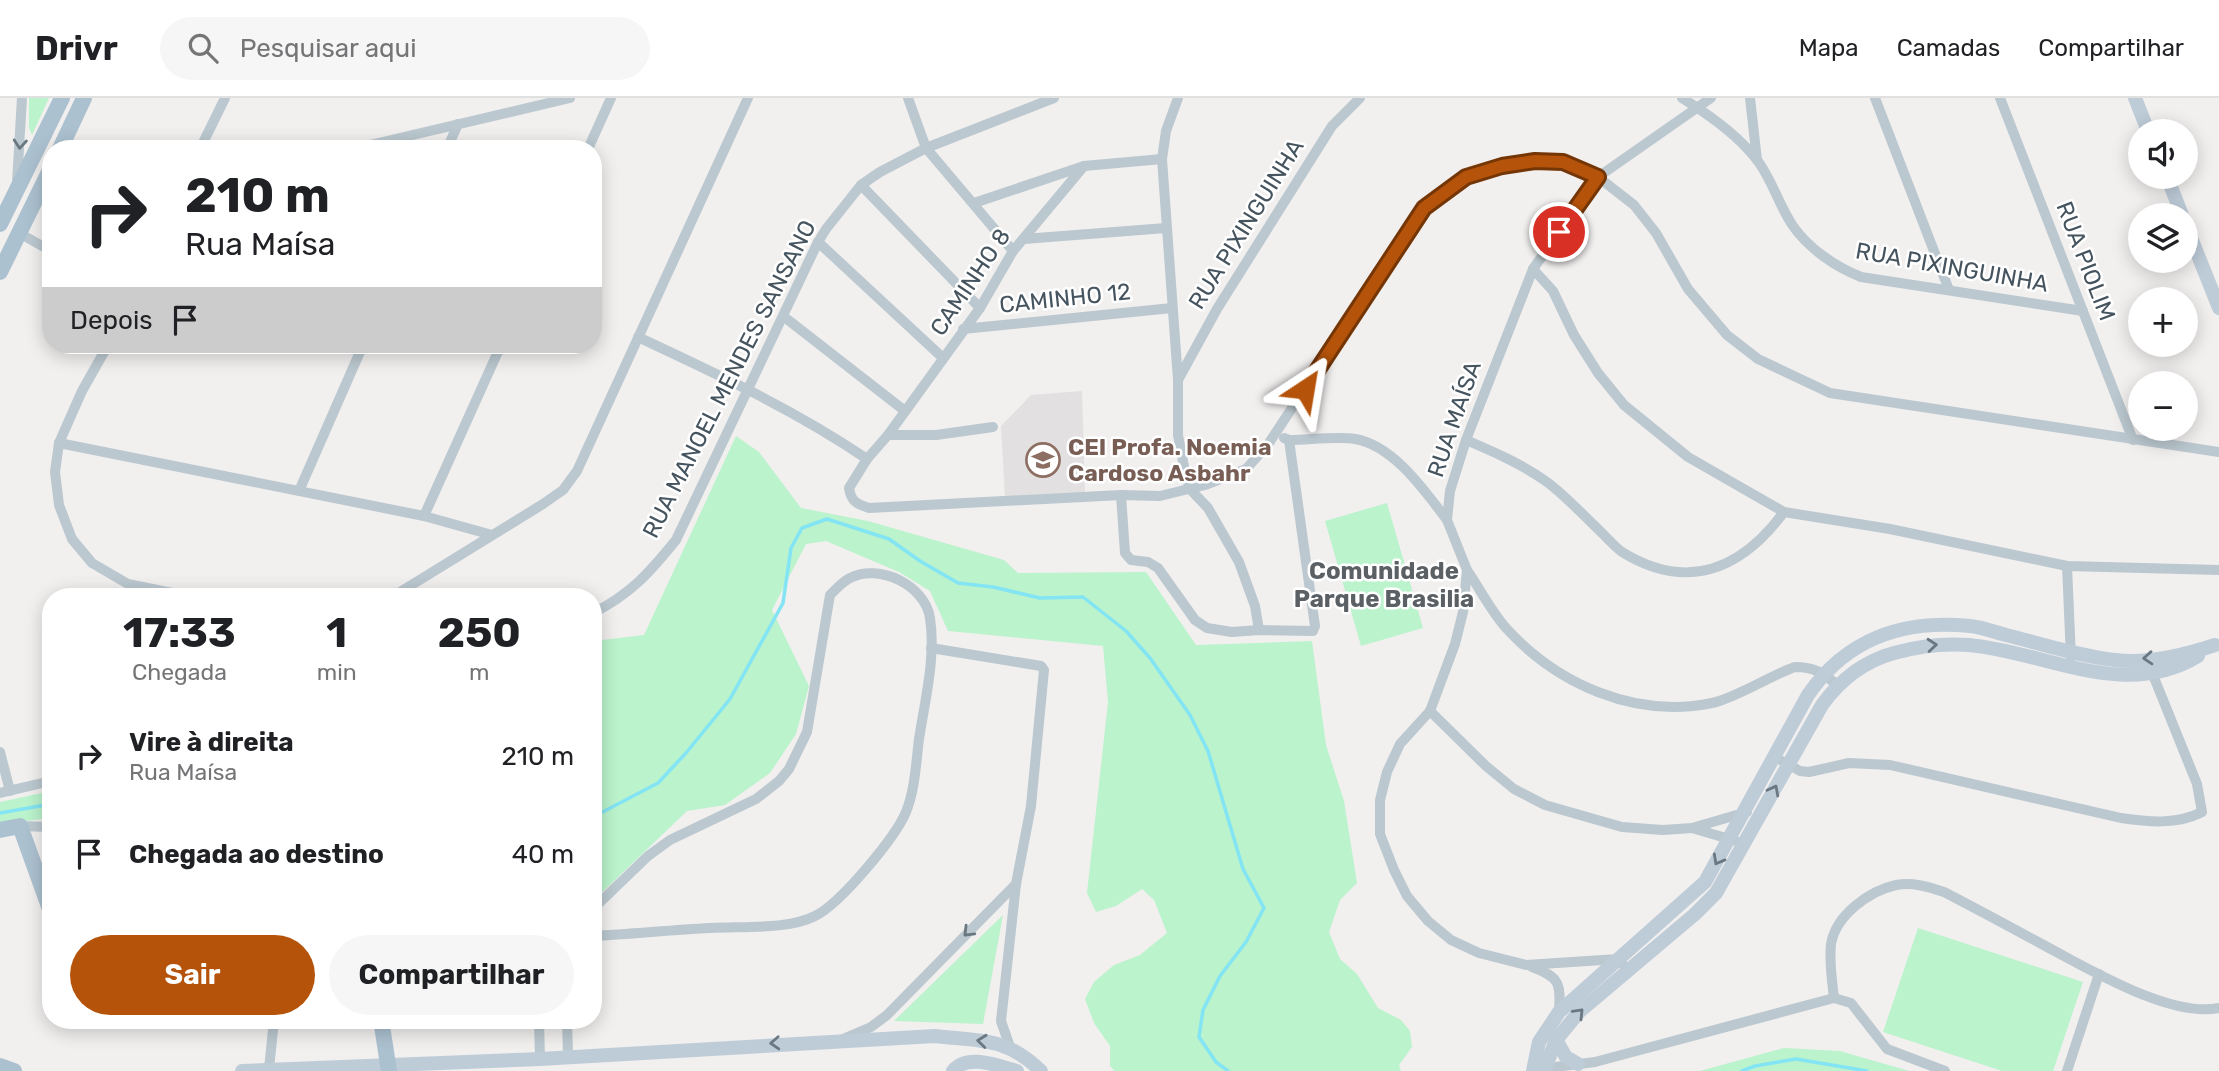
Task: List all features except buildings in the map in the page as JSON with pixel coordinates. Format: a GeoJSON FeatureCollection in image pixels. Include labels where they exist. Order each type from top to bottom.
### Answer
{"type":"FeatureCollection","features":[{"type":"Feature","properties":{"kind":"main road"},"geometry":{"type":"LineString","coordinates":[[0,224],[62,98]]}},
{"type":"Feature","properties":{"kind":"main road"},"geometry":{"type":"LineString","coordinates":[[64,140],[84,98]]}},
{"type":"Feature","properties":{"kind":"main road"},"geometry":{"type":"LineString","coordinates":[[0,272],[42,186]]}},
{"type":"Feature","properties":{"kind":"main road"},"geometry":{"type":"LineString","coordinates":[[0,830],[20,826],[42,887]]}},
{"type":"Feature","properties":{"kind":"main road"},"geometry":{"type":"LineString","coordinates":[[383,1029],[389,1068]]}},
{"type":"Feature","properties":{"kind":"main road"},"geometry":{"type":"LineString","coordinates":[[0,1066],[14,1071]]}},
{"type":"Feature","properties":{"kind":"street"},"geometry":{"type":"LineString","coordinates":[[16,190],[22,98]]}},
{"type":"Feature","properties":{"kind":"street"},"geometry":{"type":"LineString","coordinates":[[204,140],[225,98]]}},
{"type":"Feature","properties":{"kind":"street"},"geometry":{"type":"LineString","coordinates":[[391,140],[569,98]]}},
{"type":"Feature","properties":{"kind":"street"},"geometry":{"type":"LineString","coordinates":[[592,140],[611,98]]}},
{"type":"Feature","properties":{"kind":"street"},"geometry":{"type":"LineString","coordinates":[[409,588],[563,490],[577,471],[748,98]]}},
{"type":"Feature","properties":{"kind":"street"},"geometry":{"type":"LineString","coordinates":[[908,98],[926,148],[1013,251]]}},
{"type":"Feature","properties":{"kind":"street","name":"RUA MANOEL MENDES SANSANO"},"geometry":{"type":"LineString","coordinates":[[602,608],[645,578],[676,540],[818,243],[861,185],[926,148],[1054,98]]}},
{"type":"Feature","properties":{"kind":"street"},"geometry":{"type":"LineString","coordinates":[[1178,98],[1166,131],[1162,159],[1178,380],[1178,435],[1190,489],[1208,508],[1239,562],[1255,606],[1259,630]]}},
{"type":"Feature","properties":{"kind":"street","name":"RUA PIXINGUINHA"},"geometry":{"type":"LineString","coordinates":[[1178,380],[1217,309],[1332,127],[1360,98]]}},
{"type":"Feature","properties":{"kind":"street","name":"RUA PIXINGUINHA"},"geometry":{"type":"LineString","coordinates":[[1682,98],[1698,108],[1757,160],[1794,227],[1842,270],[1861,277],[2084,311]]}},
{"type":"Feature","properties":{"kind":"street","name":"RUA MAÍSA"},"geometry":{"type":"LineString","coordinates":[[1623,964],[1526,965],[1479,954],[1451,940],[1428,921],[1407,896],[1394,870],[1380,834],[1382,790],[1400,744],[1430,710],[1455,644],[1463,612],[1467,570],[1447,520],[1450,491],[1466,440],[1533,269],[1598,177],[1711,98]]}},
{"type":"Feature","properties":{"kind":"street"},"geometry":{"type":"LineString","coordinates":[[1750,98],[1757,160]]}},
{"type":"Feature","properties":{"kind":"street"},"geometry":{"type":"LineString","coordinates":[[1875,98],[1948,289]]}},
{"type":"Feature","properties":{"kind":"street","name":"RUA PIOLIM"},"geometry":{"type":"LineString","coordinates":[[2000,98],[2128,427]]}},
{"type":"Feature","properties":{"kind":"street"},"geometry":{"type":"LineString","coordinates":[[2135,98],[2143,119]]}},
{"type":"Feature","properties":{"kind":"street"},"geometry":{"type":"LineString","coordinates":[[451,140],[458,124]]}},
{"type":"Feature","properties":{"kind":"street"},"geometry":{"type":"LineString","coordinates":[[974,202],[1084,166],[1162,159]]}},
{"type":"Feature","properties":{"kind":"street"},"geometry":{"type":"LineString","coordinates":[[1289,440],[1315,626],[1313,631],[1232,632],[1208,628],[1195,620],[1158,568],[1149,562],[1128,558],[1121,495],[1160,496],[1190,489],[1245,468],[1267,446],[1424,208],[1466,177],[1502,166],[1535,161],[1563,162],[1598,177],[1634,205],[1656,233],[1688,289],[1727,335],[1758,359],[1783,372],[1829,393],[2128,439]]}},
{"type":"Feature","properties":{"kind":"street","name":"CAMINHO 8"},"geometry":{"type":"LineString","coordinates":[[1084,166],[1013,251],[980,308],[888,435],[867,459],[849,488],[850,497],[856,504],[869,508],[1121,495]]}},
{"type":"Feature","properties":{"kind":"street"},"geometry":{"type":"LineString","coordinates":[[861,185],[980,308]]}},
{"type":"Feature","properties":{"kind":"street"},"geometry":{"type":"LineString","coordinates":[[1024,239],[1166,228]]}},
{"type":"Feature","properties":{"kind":"street"},"geometry":{"type":"LineString","coordinates":[[19,233],[42,246]]}},
{"type":"Feature","properties":{"kind":"street"},"geometry":{"type":"LineString","coordinates":[[818,243],[943,358]]}},
{"type":"Feature","properties":{"kind":"street"},"geometry":{"type":"LineString","coordinates":[[2198,255],[2219,308]]}},
{"type":"Feature","properties":{"kind":"street"},"geometry":{"type":"LineString","coordinates":[[1533,269],[1553,291],[1574,335],[1598,373],[1625,405],[1688,457],[1784,512],[1889,529],[2067,566],[2219,570]]}},
{"type":"Feature","properties":{"kind":"street","name":"CAMINHO 12"},"geometry":{"type":"LineString","coordinates":[[963,329],[1172,308]]}},
{"type":"Feature","properties":{"kind":"street"},"geometry":{"type":"LineString","coordinates":[[783,316],[905,411]]}},
{"type":"Feature","properties":{"kind":"street"},"geometry":{"type":"LineString","coordinates":[[638,337],[748,388],[867,459]]}},
{"type":"Feature","properties":{"kind":"street"},"geometry":{"type":"LineString","coordinates":[[103,354],[82,391],[59,443],[55,472],[59,505],[72,539],[92,563],[128,584],[148,588]]}},
{"type":"Feature","properties":{"kind":"street"},"geometry":{"type":"LineString","coordinates":[[299,491],[359,354]]}},
{"type":"Feature","properties":{"kind":"street"},"geometry":{"type":"LineString","coordinates":[[424,516],[496,354]]}},
{"type":"Feature","properties":{"kind":"street"},"geometry":{"type":"LineString","coordinates":[[888,435],[936,435],[993,427]]}},
{"type":"Feature","properties":{"kind":"street"},"geometry":{"type":"LineString","coordinates":[[1275,434],[1289,440],[1351,439],[1366,442],[1394,460],[1418,481],[1447,520]]}},
{"type":"Feature","properties":{"kind":"street"},"geometry":{"type":"LineString","coordinates":[[1466,440],[1511,460],[1547,482],[1620,551],[1662,571],[1688,573],[1716,568],[1742,554],[1769,533],[1784,512]]}},
{"type":"Feature","properties":{"kind":"street"},"geometry":{"type":"LineString","coordinates":[[2140,441],[2219,452]]}},
{"type":"Feature","properties":{"kind":"street"},"geometry":{"type":"LineString","coordinates":[[59,443],[424,516],[492,535]]}},
{"type":"Feature","properties":{"kind":"street"},"geometry":{"type":"LineString","coordinates":[[2067,566],[2071,668]]}},
{"type":"Feature","properties":{"kind":"street"},"geometry":{"type":"LineString","coordinates":[[1467,570],[1504,626],[1550,668],[1634,705],[1666,709],[1714,703],[1795,667],[1810,667],[1824,673],[1838,685]]}},
{"type":"Feature","properties":{"kind":"street"},"geometry":{"type":"LineString","coordinates":[[602,900],[648,856],[670,840],[757,799],[779,781],[795,759],[807,732],[830,595],[849,578],[862,574],[894,578],[919,595],[930,617],[931,648],[910,800],[904,817],[873,859],[829,906],[816,916],[770,925],[602,935]]}},
{"type":"Feature","properties":{"kind":"street"},"geometry":{"type":"LineString","coordinates":[[1539,1070],[1539,1042],[1559,1013],[1695,914],[1716,892],[1738,841],[1745,811],[1808,695],[1824,673],[1859,645],[1897,630],[1920,626],[1972,626],[2117,660],[2178,656],[2217,643]]}},
{"type":"Feature","properties":{"kind":"street"},"geometry":{"type":"LineString","coordinates":[[1738,841],[1759,818],[1822,705],[1838,685],[1869,663],[1885,656],[1923,645],[1972,645],[2112,675],[2152,675],[2186,664],[2217,643]]}},
{"type":"Feature","properties":{"kind":"street"},"geometry":{"type":"LineString","coordinates":[[931,648],[1041,666],[1044,670],[1031,806],[1016,884],[1001,1021],[1010,1047]]}},
{"type":"Feature","properties":{"kind":"street"},"geometry":{"type":"LineString","coordinates":[[1774,757],[1800,771],[1809,772],[1849,762],[1890,765],[2121,818],[2153,822],[2191,818],[2202,812],[2197,784],[2152,675]]}},
{"type":"Feature","properties":{"kind":"street"},"geometry":{"type":"LineString","coordinates":[[1430,710],[1486,766],[1514,789],[1545,805],[1622,827],[1663,830],[1692,828],[1745,811],[1759,818]]}},
{"type":"Feature","properties":{"kind":"street"},"geometry":{"type":"LineString","coordinates":[[0,752],[5,792],[42,783]]}},
{"type":"Feature","properties":{"kind":"street"},"geometry":{"type":"LineString","coordinates":[[20,826],[42,827]]}},
{"type":"Feature","properties":{"kind":"street"},"geometry":{"type":"LineString","coordinates":[[1692,828],[1738,841]]}},
{"type":"Feature","properties":{"kind":"street"},"geometry":{"type":"LineString","coordinates":[[843,1039],[871,1027],[887,1014],[1016,884]]}},
{"type":"Feature","properties":{"kind":"street"},"geometry":{"type":"LineString","coordinates":[[1834,998],[1830,970],[1831,943],[1839,923],[1851,909],[1872,895],[1896,885],[1922,884],[1944,892],[2128,989],[2173,1004],[2211,1010],[2219,1008]]}},
{"type":"Feature","properties":{"kind":"street"},"geometry":{"type":"LineString","coordinates":[[1539,1070],[1556,1040],[1623,964]]}},
{"type":"Feature","properties":{"kind":"street"},"geometry":{"type":"LineString","coordinates":[[1526,965],[1546,972],[1556,979],[1560,987],[1559,1013]]}},
{"type":"Feature","properties":{"kind":"street"},"geometry":{"type":"LineString","coordinates":[[2067,1071],[2099,974]]}},
{"type":"Feature","properties":{"kind":"street"},"geometry":{"type":"LineString","coordinates":[[1539,1070],[1578,1064],[1834,998],[1851,1003],[1887,1049],[1945,1071]]}},
{"type":"Feature","properties":{"kind":"street"},"geometry":{"type":"LineString","coordinates":[[270,1069],[273,1029]]}},
{"type":"Feature","properties":{"kind":"street"},"geometry":{"type":"LineString","coordinates":[[539,1029],[540,1059]]}},
{"type":"Feature","properties":{"kind":"street"},"geometry":{"type":"LineString","coordinates":[[567,1029],[568,1055]]}},
{"type":"Feature","properties":{"kind":"street"},"geometry":{"type":"LineString","coordinates":[[242,1071],[389,1068],[568,1055],[935,1036],[994,1042],[1010,1047],[1041,1071]]}},
{"type":"Feature","properties":{"kind":"street"},"geometry":{"type":"LineString","coordinates":[[1556,1040],[1566,1057],[1578,1064]]}},
{"type":"Feature","properties":{"kind":"street"},"geometry":{"type":"LineString","coordinates":[[953,1071],[958,1065],[971,1061],[1017,1071]]}},
{"type":"Feature","properties":{"kind":"shaded area","name":"CEI Profa. Noemia Cardoso Asbahr"},"geometry":{"type":"Polygon","coordinates":[[[1082,391],[1085,493],[1005,497],[1001,426],[1031,395],[1082,391]]]}},
{"type":"Feature","properties":{"kind":"green space"},"geometry":{"type":"Polygon","coordinates":[[[29,98],[49,98],[32,135],[29,128],[29,98]]]}},
{"type":"Feature","properties":{"kind":"green space"},"geometry":{"type":"Polygon","coordinates":[[[736,436],[759,452],[801,508],[868,521],[1004,560],[1018,573],[1146,572],[1196,645],[1312,641],[1326,745],[1344,801],[1357,883],[1340,900],[1329,932],[1340,959],[1357,974],[1378,1008],[1401,1020],[1410,1031],[1412,1047],[1399,1065],[1401,1071],[1115,1071],[1110,1066],[1110,1046],[1094,1023],[1085,999],[1094,982],[1114,965],[1140,955],[1167,933],[1154,900],[1142,889],[1116,906],[1096,912],[1087,893],[1108,702],[1103,646],[948,631],[930,591],[899,572],[826,541],[806,544],[772,610],[809,686],[796,734],[770,773],[725,805],[687,811],[602,892],[602,640],[644,635],[736,436]]]}},
{"type":"Feature","properties":{"kind":"green space"},"geometry":{"type":"Polygon","coordinates":[[[1387,503],[1423,628],[1361,646],[1325,521],[1387,503]]]}},
{"type":"Feature","properties":{"kind":"green space"},"geometry":{"type":"Polygon","coordinates":[[[42,793],[42,819],[0,824],[0,802],[42,793]]]}},
{"type":"Feature","properties":{"kind":"green space"},"geometry":{"type":"Polygon","coordinates":[[[1003,915],[983,1024],[894,1021],[1003,915]]]}},
{"type":"Feature","properties":{"kind":"green space"},"geometry":{"type":"Polygon","coordinates":[[[1918,928],[2083,982],[2053,1071],[2002,1071],[1883,1032],[1918,928]]]}},
{"type":"Feature","properties":{"kind":"green space"},"geometry":{"type":"Polygon","coordinates":[[[1784,1048],[1840,1051],[1909,1071],[1700,1071],[1784,1048]]]}},
{"type":"Feature","properties":{"kind":"waterway"},"geometry":{"type":"LineString","coordinates":[[602,812],[658,783],[730,699],[783,603],[791,548],[802,528],[827,519],[889,539],[958,583],[993,587],[1040,598],[1083,597],[1126,631],[1150,658],[1190,715],[1208,751],[1243,869],[1264,908],[1246,942],[1220,976],[1203,1010],[1199,1037],[1216,1062],[1228,1071]]}},
{"type":"Feature","properties":{"kind":"waterway"},"geometry":{"type":"LineString","coordinates":[[0,813],[42,806]]}},
{"type":"Feature","properties":{"kind":"waterway"},"geometry":{"type":"LineString","coordinates":[[1742,1071],[1796,1059],[1867,1071]]}},
{"type":"Feature","properties":{"kind":"place","name":"CEI Profa. Noemia Cardoso Asbahr"},"geometry":{"type":"Point","coordinates":[1043,460]}},
{"type":"Feature","properties":{"kind":"district","name":"Comunidade Parque Brasilia"},"geometry":{"type":"Point","coordinates":[1384,585]}},
{"type":"Feature","properties":{"kind":"route"},"geometry":{"type":"LineString","coordinates":[[1305,389],[1424,208],[1466,177],[1502,166],[1535,161],[1563,162],[1598,177],[1559,232]]}}]}
